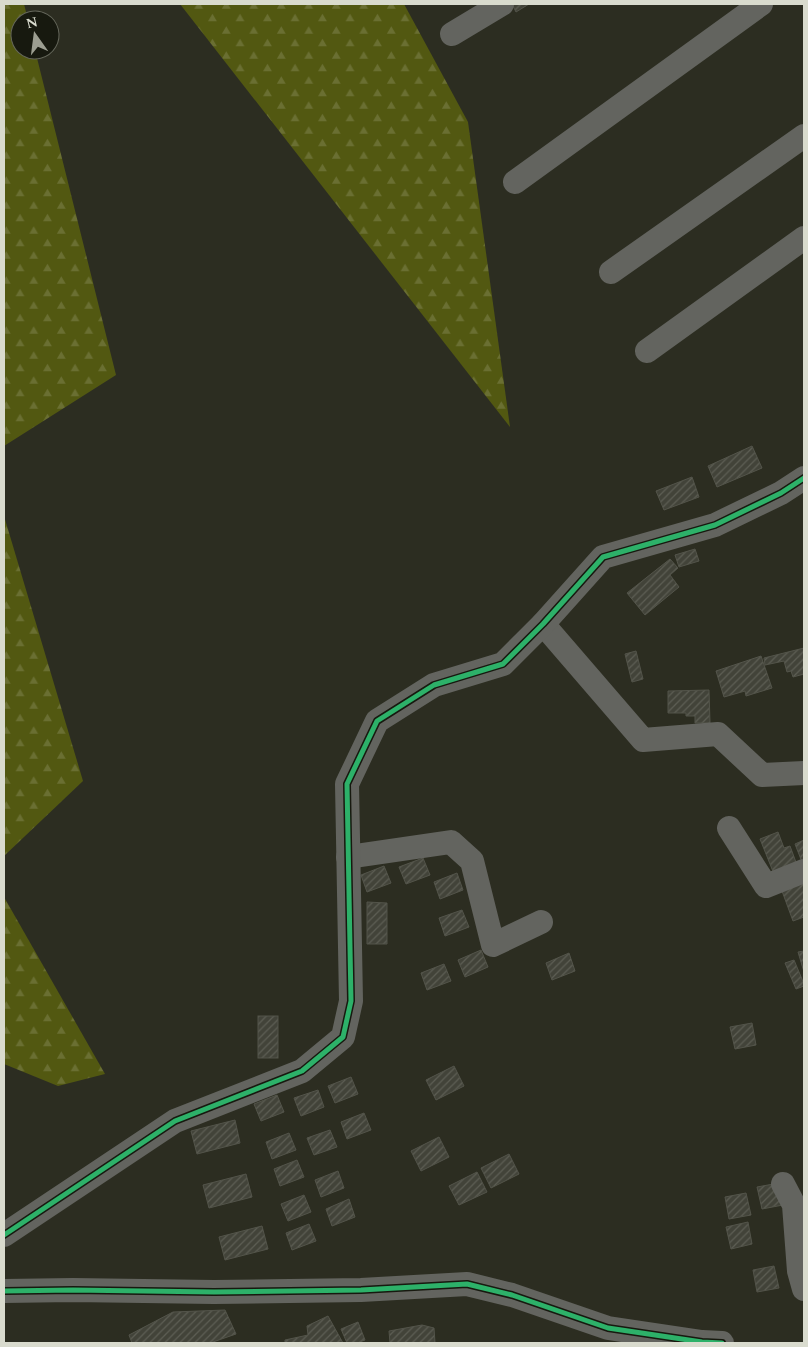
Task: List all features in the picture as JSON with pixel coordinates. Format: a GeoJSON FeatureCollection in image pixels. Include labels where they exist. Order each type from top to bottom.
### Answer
{"type":"FeatureCollection","features":[{"type":"Feature","properties":{"kind":"street"},"geometry":{"type":"LineString","coordinates":[[452,34],[502,4]]}},
{"type":"Feature","properties":{"kind":"street"},"geometry":{"type":"LineString","coordinates":[[515,182],[760,4]]}},
{"type":"Feature","properties":{"kind":"street"},"geometry":{"type":"LineString","coordinates":[[611,272],[804,136]]}},
{"type":"Feature","properties":{"kind":"street"},"geometry":{"type":"LineString","coordinates":[[647,351],[804,238]]}},
{"type":"Feature","properties":{"kind":"street"},"geometry":{"type":"LineString","coordinates":[[4,1235],[175,1121],[302,1071],[343,1037],[351,1000],[347,784],[377,721],[434,684],[503,664],[543,624],[603,556],[715,525],[781,494],[804,478]]}},
{"type":"Feature","properties":{"kind":"street"},"geometry":{"type":"LineString","coordinates":[[543,624],[643,740],[718,734],[762,775],[804,772]]}},
{"type":"Feature","properties":{"kind":"street"},"geometry":{"type":"LineString","coordinates":[[729,828],[766,886],[804,871]]}},
{"type":"Feature","properties":{"kind":"street"},"geometry":{"type":"LineString","coordinates":[[348,857],[450,842],[472,861],[493,945],[541,922]]}},
{"type":"Feature","properties":{"kind":"street"},"geometry":{"type":"LineString","coordinates":[[784,1184],[799,1203],[799,1271],[804,1289]]}},
{"type":"Feature","properties":{"kind":"street"},"geometry":{"type":"LineString","coordinates":[[4,1220],[31,1217]]}},
{"type":"Feature","properties":{"kind":"street"},"geometry":{"type":"LineString","coordinates":[[4,1291],[214,1292],[361,1290],[467,1284],[512,1295],[608,1328],[690,1342],[722,1343]]}},
{"type":"Feature","properties":{"kind":"green space"},"geometry":{"type":"Polygon","coordinates":[[[4,4],[24,4],[26,10],[10,10],[10,60],[37,60],[116,375],[4,446],[4,4]]]}},
{"type":"Feature","properties":{"kind":"green space"},"geometry":{"type":"Polygon","coordinates":[[[180,4],[404,4],[468,122],[510,427],[180,4]]]}},
{"type":"Feature","properties":{"kind":"green space"},"geometry":{"type":"Polygon","coordinates":[[[4,516],[83,781],[4,856],[4,516]]]}},
{"type":"Feature","properties":{"kind":"green space"},"geometry":{"type":"Polygon","coordinates":[[[4,897],[105,1074],[58,1086],[4,1064],[4,897]]]}},
{"type":"Feature","properties":{"kind":"building"},"geometry":{"type":"Polygon","coordinates":[[[512,4],[529,4],[516,12],[512,4]]]}},
{"type":"Feature","properties":{"kind":"building"},"geometry":{"type":"Polygon","coordinates":[[[752,446],[762,468],[717,487],[708,466],[752,446]]]}},
{"type":"Feature","properties":{"kind":"building"},"geometry":{"type":"Polygon","coordinates":[[[692,477],[699,497],[664,510],[656,491],[692,477]]]}},
{"type":"Feature","properties":{"kind":"building"},"geometry":{"type":"Polygon","coordinates":[[[695,549],[699,561],[679,567],[675,555],[695,549]]]}},
{"type":"Feature","properties":{"kind":"building"},"geometry":{"type":"Polygon","coordinates":[[[670,559],[678,568],[670,575],[679,587],[645,615],[627,593],[670,559]]]}},
{"type":"Feature","properties":{"kind":"building"},"geometry":{"type":"Polygon","coordinates":[[[804,648],[804,674],[793,677],[791,671],[787,672],[784,661],[765,665],[764,658],[804,648]]]}},
{"type":"Feature","properties":{"kind":"building"},"geometry":{"type":"Polygon","coordinates":[[[636,651],[643,679],[632,682],[625,654],[636,651]]]}},
{"type":"Feature","properties":{"kind":"building"},"geometry":{"type":"Polygon","coordinates":[[[761,656],[772,688],[746,696],[745,691],[724,697],[716,671],[761,656]]]}},
{"type":"Feature","properties":{"kind":"building"},"geometry":{"type":"Polygon","coordinates":[[[709,690],[710,723],[695,723],[695,716],[686,716],[686,713],[668,713],[668,691],[709,690]]]}},
{"type":"Feature","properties":{"kind":"building"},"geometry":{"type":"Polygon","coordinates":[[[778,832],[784,848],[790,846],[797,865],[774,874],[760,839],[778,832]]]}},
{"type":"Feature","properties":{"kind":"building"},"geometry":{"type":"Polygon","coordinates":[[[804,840],[804,861],[802,862],[795,844],[804,840]]]}},
{"type":"Feature","properties":{"kind":"building"},"geometry":{"type":"Polygon","coordinates":[[[423,858],[430,875],[406,884],[399,867],[423,858]]]}},
{"type":"Feature","properties":{"kind":"building"},"geometry":{"type":"Polygon","coordinates":[[[384,866],[391,883],[367,892],[361,875],[384,866]]]}},
{"type":"Feature","properties":{"kind":"building"},"geometry":{"type":"Polygon","coordinates":[[[457,873],[463,890],[440,899],[434,882],[457,873]]]}},
{"type":"Feature","properties":{"kind":"building"},"geometry":{"type":"Polygon","coordinates":[[[804,882],[804,917],[793,921],[782,891],[804,882]]]}},
{"type":"Feature","properties":{"kind":"building"},"geometry":{"type":"Polygon","coordinates":[[[367,902],[387,903],[387,944],[367,944],[367,902]]]}},
{"type":"Feature","properties":{"kind":"building"},"geometry":{"type":"Polygon","coordinates":[[[462,910],[469,927],[445,936],[439,918],[462,910]]]}},
{"type":"Feature","properties":{"kind":"building"},"geometry":{"type":"Polygon","coordinates":[[[481,950],[488,967],[465,977],[458,960],[481,950]]]}},
{"type":"Feature","properties":{"kind":"building"},"geometry":{"type":"Polygon","coordinates":[[[804,951],[804,972],[798,952],[804,951]]]}},
{"type":"Feature","properties":{"kind":"building"},"geometry":{"type":"Polygon","coordinates":[[[569,953],[575,971],[552,980],[546,963],[569,953]]]}},
{"type":"Feature","properties":{"kind":"building"},"geometry":{"type":"Polygon","coordinates":[[[794,960],[804,984],[804,986],[796,989],[785,963],[794,960]]]}},
{"type":"Feature","properties":{"kind":"building"},"geometry":{"type":"Polygon","coordinates":[[[444,964],[451,981],[427,990],[421,973],[444,964]]]}},
{"type":"Feature","properties":{"kind":"building"},"geometry":{"type":"Polygon","coordinates":[[[258,1016],[278,1016],[278,1058],[258,1058],[258,1016]]]}},
{"type":"Feature","properties":{"kind":"building"},"geometry":{"type":"Polygon","coordinates":[[[752,1023],[756,1045],[735,1049],[730,1027],[752,1023]]]}},
{"type":"Feature","properties":{"kind":"building"},"geometry":{"type":"Polygon","coordinates":[[[454,1066],[464,1086],[436,1100],[426,1080],[454,1066]]]}},
{"type":"Feature","properties":{"kind":"building"},"geometry":{"type":"Polygon","coordinates":[[[351,1077],[358,1094],[335,1103],[328,1086],[351,1077]]]}},
{"type":"Feature","properties":{"kind":"building"},"geometry":{"type":"Polygon","coordinates":[[[318,1090],[324,1107],[301,1116],[294,1098],[318,1090]]]}},
{"type":"Feature","properties":{"kind":"building"},"geometry":{"type":"Polygon","coordinates":[[[277,1095],[284,1112],[261,1121],[254,1104],[277,1095]]]}},
{"type":"Feature","properties":{"kind":"building"},"geometry":{"type":"Polygon","coordinates":[[[364,1113],[371,1130],[347,1139],[341,1122],[364,1113]]]}},
{"type":"Feature","properties":{"kind":"building"},"geometry":{"type":"Polygon","coordinates":[[[235,1120],[240,1143],[197,1154],[191,1131],[235,1120]]]}},
{"type":"Feature","properties":{"kind":"building"},"geometry":{"type":"Polygon","coordinates":[[[330,1130],[337,1147],[314,1155],[307,1138],[330,1130]]]}},
{"type":"Feature","properties":{"kind":"building"},"geometry":{"type":"Polygon","coordinates":[[[289,1133],[296,1150],[272,1159],[266,1142],[289,1133]]]}},
{"type":"Feature","properties":{"kind":"building"},"geometry":{"type":"Polygon","coordinates":[[[439,1137],[449,1157],[421,1171],[411,1151],[439,1137]]]}},
{"type":"Feature","properties":{"kind":"building"},"geometry":{"type":"Polygon","coordinates":[[[509,1154],[519,1174],[491,1188],[481,1168],[509,1154]]]}},
{"type":"Feature","properties":{"kind":"building"},"geometry":{"type":"Polygon","coordinates":[[[297,1160],[304,1177],[280,1186],[274,1169],[297,1160]]]}},
{"type":"Feature","properties":{"kind":"building"},"geometry":{"type":"Polygon","coordinates":[[[338,1171],[344,1188],[321,1197],[315,1180],[338,1171]]]}},
{"type":"Feature","properties":{"kind":"building"},"geometry":{"type":"Polygon","coordinates":[[[477,1172],[487,1192],[459,1205],[449,1186],[477,1172]]]}},
{"type":"Feature","properties":{"kind":"building"},"geometry":{"type":"Polygon","coordinates":[[[246,1174],[252,1197],[209,1208],[203,1185],[246,1174]]]}},
{"type":"Feature","properties":{"kind":"building"},"geometry":{"type":"Polygon","coordinates":[[[779,1183],[783,1205],[762,1209],[757,1187],[779,1183]]]}},
{"type":"Feature","properties":{"kind":"building"},"geometry":{"type":"Polygon","coordinates":[[[746,1193],[751,1215],[729,1219],[725,1197],[746,1193]]]}},
{"type":"Feature","properties":{"kind":"building"},"geometry":{"type":"Polygon","coordinates":[[[304,1195],[311,1212],[288,1221],[281,1204],[304,1195]]]}},
{"type":"Feature","properties":{"kind":"building"},"geometry":{"type":"Polygon","coordinates":[[[349,1199],[355,1217],[332,1226],[326,1209],[349,1199]]]}},
{"type":"Feature","properties":{"kind":"building"},"geometry":{"type":"Polygon","coordinates":[[[748,1222],[752,1244],[731,1249],[726,1227],[748,1222]]]}},
{"type":"Feature","properties":{"kind":"building"},"geometry":{"type":"Polygon","coordinates":[[[309,1224],[316,1241],[292,1250],[286,1233],[309,1224]]]}},
{"type":"Feature","properties":{"kind":"building"},"geometry":{"type":"Polygon","coordinates":[[[262,1226],[268,1249],[225,1260],[219,1237],[262,1226]]]}},
{"type":"Feature","properties":{"kind":"building"},"geometry":{"type":"Polygon","coordinates":[[[774,1266],[779,1288],[757,1292],[753,1270],[774,1266]]]}},
{"type":"Feature","properties":{"kind":"building"},"geometry":{"type":"Polygon","coordinates":[[[225,1310],[236,1334],[210,1343],[132,1343],[129,1335],[173,1312],[225,1310]]]}},
{"type":"Feature","properties":{"kind":"building"},"geometry":{"type":"Polygon","coordinates":[[[328,1316],[343,1343],[285,1343],[285,1340],[308,1335],[307,1326],[328,1316]]]}},
{"type":"Feature","properties":{"kind":"building"},"geometry":{"type":"Polygon","coordinates":[[[358,1322],[365,1340],[357,1343],[347,1343],[341,1329],[358,1322]]]}},
{"type":"Feature","properties":{"kind":"building"},"geometry":{"type":"Polygon","coordinates":[[[422,1325],[434,1328],[435,1343],[390,1343],[389,1331],[422,1325]]]}},
{"type":"Feature","properties":{"kind":"cycle path"},"geometry":{"type":"LineString","coordinates":[[4,1235],[175,1121],[302,1071],[343,1037],[351,1001],[347,784],[377,721],[434,685],[503,664],[543,624],[603,557],[715,525],[781,493],[804,478]]}},
{"type":"Feature","properties":{"kind":"cycle path"},"geometry":{"type":"LineString","coordinates":[[4,1291],[214,1292],[361,1290],[467,1284],[512,1295],[608,1328],[702,1342],[722,1343]]}}]}
